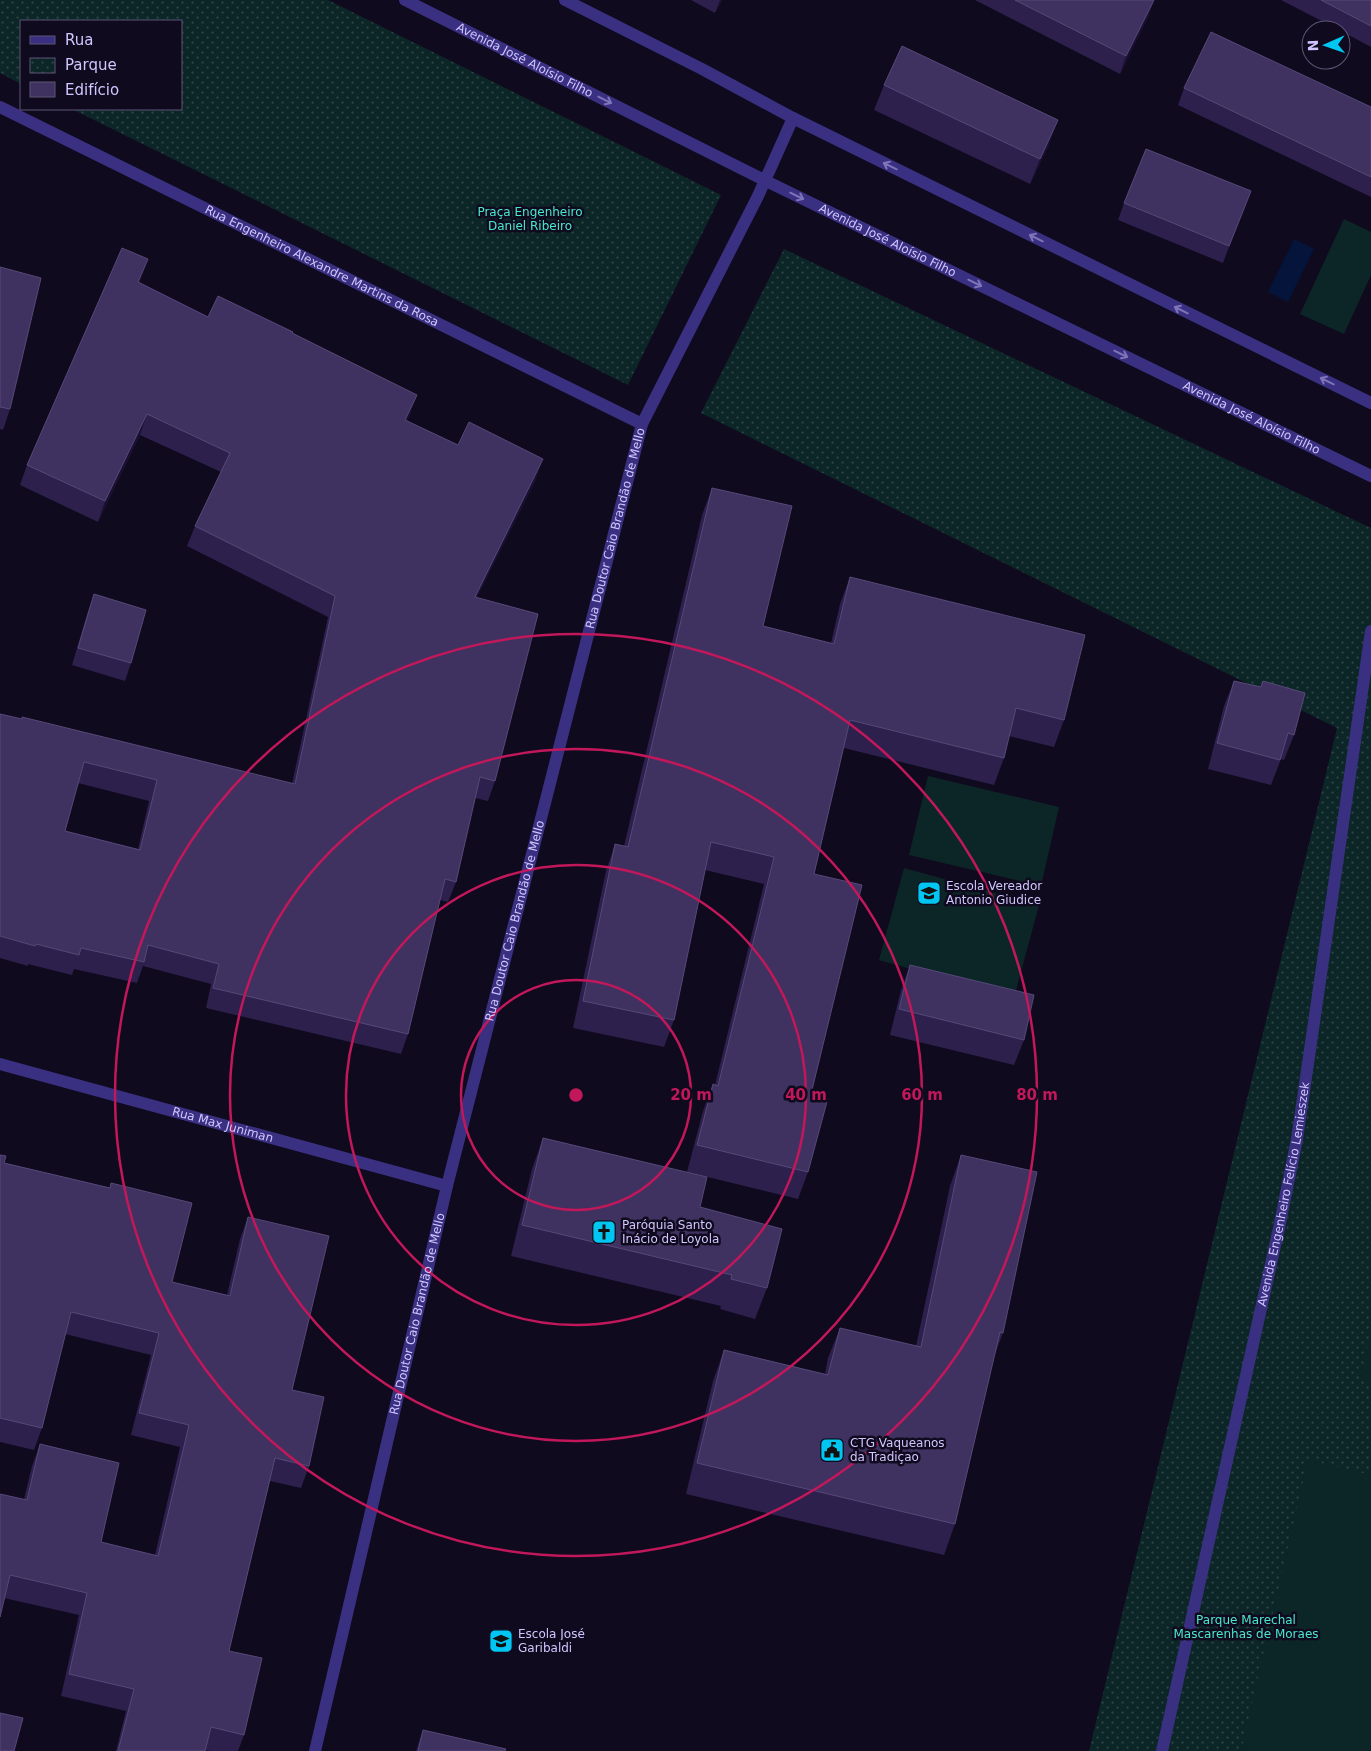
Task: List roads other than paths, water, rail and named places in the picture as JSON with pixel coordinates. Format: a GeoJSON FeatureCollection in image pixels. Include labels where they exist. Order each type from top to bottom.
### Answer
{"type":"FeatureCollection","features":[{"type":"Feature","properties":{"kind":"street","name":"Avenida José Aloísio Filho"},"geometry":{"type":"LineString","coordinates":[[405,0],[766,181],[1371,476]]}},
{"type":"Feature","properties":{"kind":"street"},"geometry":{"type":"LineString","coordinates":[[565,0],[702,69],[793,118],[1371,403]]}},
{"type":"Feature","properties":{"kind":"street","name":"Rua Engenheiro Alexandre Martins da Rosa"},"geometry":{"type":"LineString","coordinates":[[0,107],[642,424]]}},
{"type":"Feature","properties":{"kind":"street","name":"Rua Doutor Caio Brandão de Mello"},"geometry":{"type":"LineString","coordinates":[[316,1751],[447,1186],[642,424],[766,181],[793,118]]}},
{"type":"Feature","properties":{"kind":"street","name":"Avenida Engenheiro Felício Lemieszek"},"geometry":{"type":"LineString","coordinates":[[1162,1751],[1297,1139],[1371,631]]}},
{"type":"Feature","properties":{"kind":"street","name":"Rua Max Juniman"},"geometry":{"type":"LineString","coordinates":[[0,1064],[447,1186]]}},
{"type":"Feature","properties":{"kind":"water"},"geometry":{"type":"Polygon","coordinates":[[[1294,239],[1314,249],[1288,302],[1268,292],[1294,239]]]}},
{"type":"Feature","properties":{"kind":"place","name":"Escola Vereador Antonio Giudice"},"geometry":{"type":"Point","coordinates":[929,893]}},
{"type":"Feature","properties":{"kind":"place","name":"Paróquia Santo Inácio de Loyola"},"geometry":{"type":"Point","coordinates":[604,1232]}},
{"type":"Feature","properties":{"kind":"place","name":"CTG Vaqueanos da Tradiçao"},"geometry":{"type":"Point","coordinates":[832,1450]}},
{"type":"Feature","properties":{"kind":"place","name":"Escola José Garibaldi"},"geometry":{"type":"Point","coordinates":[501,1641]}},
{"type":"Feature","properties":{"kind":"park label","name":"Praça Engenheiro Daniel Ribeiro"},"geometry":{"type":"Point","coordinates":[530,219]}},
{"type":"Feature","properties":{"kind":"park label","name":"Parque Marechal Mascarenhas de Moraes"},"geometry":{"type":"Point","coordinates":[1246,1627]}}]}
